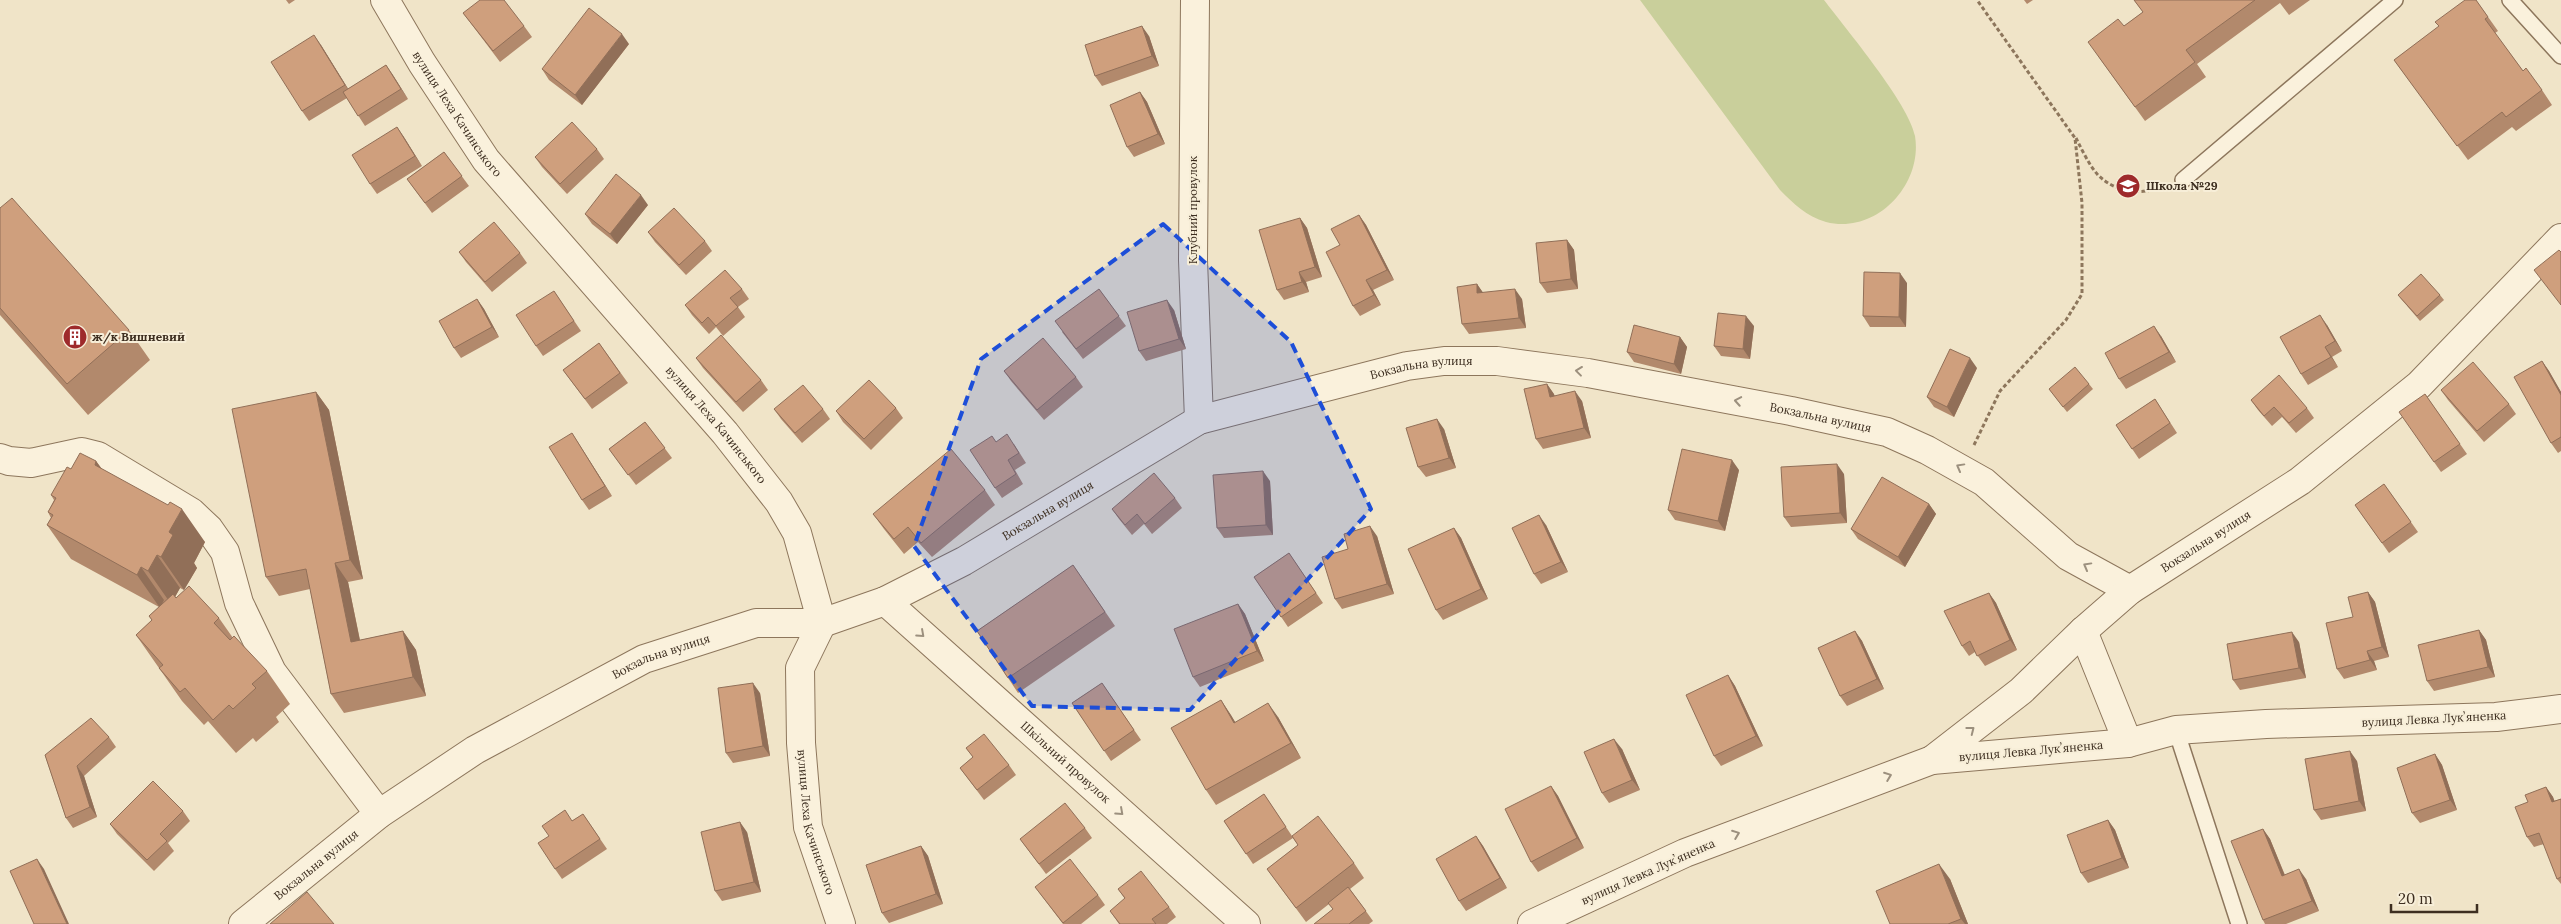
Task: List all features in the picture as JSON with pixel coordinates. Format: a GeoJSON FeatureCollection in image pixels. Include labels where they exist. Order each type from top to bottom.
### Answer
{"type":"FeatureCollection","features":[{"type":"Feature","properties":{"kind":"street","name":"вулиця Леха Качинського"},"geometry":{"type":"LineString","coordinates":[[385,0],[422,63],[486,160],[725,433],[779,502],[797,533],[822,623],[800,668],[801,743],[808,827],[840,924]]}},
{"type":"Feature","properties":{"kind":"street","name":"Клубний провулок"},"geometry":{"type":"LineString","coordinates":[[1195,0],[1193,260],[1199,420]]}},
{"type":"Feature","properties":{"kind":"street","name":"Вокзальна вулиця"},"geometry":{"type":"LineString","coordinates":[[243,924],[380,814],[476,750],[644,659],[756,623],[822,623],[885,601],[964,562],[1199,420],[1407,366],[1444,361],[1498,361],[1588,372],[1791,411],[1887,432],[1962,468],[1984,482],[2068,556],[2130,590],[2300,480],[2419,385],[2561,238]]}},
{"type":"Feature","properties":{"kind":"street"},"geometry":{"type":"LineString","coordinates":[[0,458],[9,462],[31,463],[82,452],[98,456],[190,512],[209,529],[225,552],[239,603],[272,672],[380,814]]}},
{"type":"Feature","properties":{"kind":"street"},"geometry":{"type":"LineString","coordinates":[[1932,760],[2021,691],[2083,631],[2130,590]]}},
{"type":"Feature","properties":{"kind":"street","name":"Шкільний провулок"},"geometry":{"type":"LineString","coordinates":[[885,601],[1246,924]]}},
{"type":"Feature","properties":{"kind":"street"},"geometry":{"type":"LineString","coordinates":[[2083,631],[2128,743]]}},
{"type":"Feature","properties":{"kind":"street","name":"вулиця Левка Лукʼяненка"},"geometry":{"type":"LineString","coordinates":[[1532,924],[1685,853],[1932,760],[2128,743],[2176,730],[2266,724],[2496,717],[2561,708]]}},
{"type":"Feature","properties":{"kind":"lane"},"geometry":{"type":"LineString","coordinates":[[2183,180],[2395,0]]}},
{"type":"Feature","properties":{"kind":"lane"},"geometry":{"type":"LineString","coordinates":[[2510,0],[2561,56]]}},
{"type":"Feature","properties":{"kind":"lane"},"geometry":{"type":"LineString","coordinates":[[2176,730],[2239,924]]}},
{"type":"Feature","properties":{"kind":"path"},"geometry":{"type":"LineString","coordinates":[[1977,0],[2075,138],[2098,175],[2121,190],[2148,192],[2183,180]]}},
{"type":"Feature","properties":{"kind":"path"},"geometry":{"type":"LineString","coordinates":[[1962,468],[2000,391],[2066,320],[2082,294],[2082,203],[2075,138]]}},
{"type":"Feature","properties":{"kind":"highlighted area"},"geometry":{"type":"Polygon","coordinates":[[[1163,224],[1291,342],[1371,509],[1190,710],[1032,706],[914,546],[981,359],[1163,224]]]}},
{"type":"Feature","properties":{"kind":"green space"},"geometry":{"type":"Polygon","coordinates":[[[1640,0],[1824,0],[1876,67],[1910,122],[1915,136],[1916,154],[1912,172],[1904,188],[1892,202],[1878,213],[1862,221],[1845,224],[1826,222],[1801,209],[1780,190],[1640,0]]]}},
{"type":"Feature","properties":{"kind":"building"},"geometry":{"type":"Polygon","coordinates":[[[480,0],[504,0],[524,26],[493,51],[463,13],[480,0]]]}},
{"type":"Feature","properties":{"kind":"building"},"geometry":{"type":"Polygon","coordinates":[[[2134,0],[2255,0],[2186,50],[2195,62],[2135,107],[2088,42],[2118,19],[2124,26],[2143,12],[2134,0]]]}},
{"type":"Feature","properties":{"kind":"building"},"geometry":{"type":"Polygon","coordinates":[[[2465,0],[2476,0],[2488,17],[2485,19],[2523,71],[2526,68],[2542,90],[2506,117],[2502,112],[2457,146],[2394,60],[2439,26],[2435,22],[2465,0]]]}},
{"type":"Feature","properties":{"kind":"building"},"geometry":{"type":"Polygon","coordinates":[[[589,8],[622,34],[575,95],[542,69],[589,8]]]}},
{"type":"Feature","properties":{"kind":"building"},"geometry":{"type":"Polygon","coordinates":[[[1142,26],[1152,56],[1095,76],[1085,45],[1142,26]]]}},
{"type":"Feature","properties":{"kind":"building"},"geometry":{"type":"Polygon","coordinates":[[[314,35],[345,85],[302,111],[271,62],[314,35]]]}},
{"type":"Feature","properties":{"kind":"building"},"geometry":{"type":"Polygon","coordinates":[[[386,65],[401,89],[358,116],[343,92],[386,65]]]}},
{"type":"Feature","properties":{"kind":"building"},"geometry":{"type":"Polygon","coordinates":[[[1140,92],[1158,134],[1127,147],[1110,105],[1140,92]]]}},
{"type":"Feature","properties":{"kind":"building"},"geometry":{"type":"Polygon","coordinates":[[[572,122],[597,149],[560,184],[535,157],[572,122]]]}},
{"type":"Feature","properties":{"kind":"building"},"geometry":{"type":"Polygon","coordinates":[[[397,127],[415,156],[370,184],[352,155],[397,127]]]}},
{"type":"Feature","properties":{"kind":"building"},"geometry":{"type":"Polygon","coordinates":[[[444,152],[462,176],[425,203],[407,179],[444,152]]]}},
{"type":"Feature","properties":{"kind":"building"},"geometry":{"type":"Polygon","coordinates":[[[616,174],[641,195],[610,234],[585,214],[616,174]]]}},
{"type":"Feature","properties":{"kind":"building","name":"ж/к Вишневий"},"geometry":{"type":"Polygon","coordinates":[[[12,198],[129,330],[67,384],[0,308],[0,208],[12,198]]]}},
{"type":"Feature","properties":{"kind":"building"},"geometry":{"type":"Polygon","coordinates":[[[674,208],[705,241],[679,265],[648,232],[674,208]]]}},
{"type":"Feature","properties":{"kind":"building"},"geometry":{"type":"Polygon","coordinates":[[[1359,215],[1387,270],[1366,280],[1374,295],[1353,306],[1326,252],[1340,245],[1331,229],[1359,215]]]}},
{"type":"Feature","properties":{"kind":"building"},"geometry":{"type":"Polygon","coordinates":[[[1300,218],[1315,267],[1299,272],[1302,282],[1277,290],[1259,230],[1300,218]]]}},
{"type":"Feature","properties":{"kind":"building"},"geometry":{"type":"Polygon","coordinates":[[[494,222],[520,253],[485,282],[459,252],[494,222]]]}},
{"type":"Feature","properties":{"kind":"building"},"geometry":{"type":"Polygon","coordinates":[[[1567,240],[1571,279],[1540,283],[1536,243],[1567,240]]]}},
{"type":"Feature","properties":{"kind":"building"},"geometry":{"type":"Polygon","coordinates":[[[2559,250],[2561,252],[2561,305],[2534,270],[2559,250]]]}},
{"type":"Feature","properties":{"kind":"building"},"geometry":{"type":"Polygon","coordinates":[[[725,270],[742,289],[730,298],[738,307],[716,326],[708,317],[702,323],[685,305],[725,270]]]}},
{"type":"Feature","properties":{"kind":"building"},"geometry":{"type":"Polygon","coordinates":[[[1864,272],[1900,273],[1899,317],[1863,316],[1864,272]]]}},
{"type":"Feature","properties":{"kind":"building"},"geometry":{"type":"Polygon","coordinates":[[[2421,274],[2440,295],[2417,316],[2398,295],[2421,274]]]}},
{"type":"Feature","properties":{"kind":"building"},"geometry":{"type":"Polygon","coordinates":[[[1477,284],[1477,293],[1515,289],[1519,318],[1462,324],[1457,287],[1477,284]]]}},
{"type":"Feature","properties":{"kind":"building"},"geometry":{"type":"Polygon","coordinates":[[[1099,289],[1119,316],[1076,349],[1055,321],[1099,289]]]}},
{"type":"Feature","properties":{"kind":"building"},"geometry":{"type":"Polygon","coordinates":[[[554,291],[574,321],[536,346],[516,315],[554,291]]]}},
{"type":"Feature","properties":{"kind":"building"},"geometry":{"type":"Polygon","coordinates":[[[477,299],[492,327],[454,348],[439,321],[477,299]]]}},
{"type":"Feature","properties":{"kind":"building"},"geometry":{"type":"Polygon","coordinates":[[[1167,300],[1179,339],[1139,351],[1127,312],[1167,300]]]}},
{"type":"Feature","properties":{"kind":"building"},"geometry":{"type":"Polygon","coordinates":[[[1718,313],[1746,316],[1743,349],[1714,346],[1718,313]]]}},
{"type":"Feature","properties":{"kind":"building"},"geometry":{"type":"Polygon","coordinates":[[[2320,315],[2335,341],[2325,347],[2331,357],[2301,374],[2280,337],[2320,315]]]}},
{"type":"Feature","properties":{"kind":"building"},"geometry":{"type":"Polygon","coordinates":[[[1634,325],[1680,337],[1674,364],[1627,352],[1634,325]]]}},
{"type":"Feature","properties":{"kind":"building"},"geometry":{"type":"Polygon","coordinates":[[[2154,326],[2169,352],[2119,379],[2105,353],[2154,326]]]}},
{"type":"Feature","properties":{"kind":"building"},"geometry":{"type":"Polygon","coordinates":[[[721,335],[761,380],[736,402],[696,358],[721,335]]]}},
{"type":"Feature","properties":{"kind":"building"},"geometry":{"type":"Polygon","coordinates":[[[1043,338],[1076,377],[1037,410],[1004,371],[1043,338]]]}},
{"type":"Feature","properties":{"kind":"building"},"geometry":{"type":"Polygon","coordinates":[[[599,343],[620,373],[585,399],[563,370],[599,343]]]}},
{"type":"Feature","properties":{"kind":"building"},"geometry":{"type":"Polygon","coordinates":[[[1950,349],[1970,358],[1947,407],[1927,397],[1950,349]]]}},
{"type":"Feature","properties":{"kind":"building"},"geometry":{"type":"Polygon","coordinates":[[[2542,361],[2561,395],[2561,437],[2551,443],[2514,377],[2542,361]]]}},
{"type":"Feature","properties":{"kind":"building"},"geometry":{"type":"Polygon","coordinates":[[[2473,362],[2509,404],[2477,431],[2441,390],[2473,362]]]}},
{"type":"Feature","properties":{"kind":"building"},"geometry":{"type":"Polygon","coordinates":[[[2075,367],[2089,384],[2063,407],[2049,389],[2075,367]]]}},
{"type":"Feature","properties":{"kind":"building"},"geometry":{"type":"Polygon","coordinates":[[[2279,375],[2307,408],[2289,423],[2274,407],[2264,416],[2251,400],[2279,375]]]}},
{"type":"Feature","properties":{"kind":"building"},"geometry":{"type":"Polygon","coordinates":[[[869,380],[896,408],[864,439],[836,411],[869,380]]]}},
{"type":"Feature","properties":{"kind":"building"},"geometry":{"type":"Polygon","coordinates":[[[1547,384],[1550,397],[1575,391],[1584,428],[1536,439],[1524,389],[1547,384]]]}},
{"type":"Feature","properties":{"kind":"building"},"geometry":{"type":"Polygon","coordinates":[[[803,385],[823,409],[795,433],[774,409],[803,385]]]}},
{"type":"Feature","properties":{"kind":"building"},"geometry":{"type":"Polygon","coordinates":[[[316,392],[350,560],[335,563],[351,642],[403,631],[413,677],[331,694],[306,569],[266,577],[232,409],[316,392]]]}},
{"type":"Feature","properties":{"kind":"building"},"geometry":{"type":"Polygon","coordinates":[[[2425,394],[2460,444],[2434,462],[2399,412],[2425,394]]]}},
{"type":"Feature","properties":{"kind":"building"},"geometry":{"type":"Polygon","coordinates":[[[2155,399],[2170,423],[2132,449],[2116,425],[2155,399]]]}},
{"type":"Feature","properties":{"kind":"building"},"geometry":{"type":"Polygon","coordinates":[[[1437,419],[1449,458],[1418,467],[1406,428],[1437,419]]]}},
{"type":"Feature","properties":{"kind":"building"},"geometry":{"type":"Polygon","coordinates":[[[645,422],[665,448],[628,475],[609,449],[645,422]]]}},
{"type":"Feature","properties":{"kind":"building"},"geometry":{"type":"Polygon","coordinates":[[[572,433],[605,486],[582,500],[549,447],[572,433]]]}},
{"type":"Feature","properties":{"kind":"building"},"geometry":{"type":"Polygon","coordinates":[[[1007,434],[1019,453],[1008,460],[1016,474],[995,488],[970,450],[992,436],[996,442],[1007,434]]]}},
{"type":"Feature","properties":{"kind":"building"},"geometry":{"type":"Polygon","coordinates":[[[951,449],[985,490],[921,543],[908,527],[894,539],[873,514],[951,449]]]}},
{"type":"Feature","properties":{"kind":"building"},"geometry":{"type":"Polygon","coordinates":[[[1682,449],[1732,460],[1718,521],[1668,510],[1682,449]]]}},
{"type":"Feature","properties":{"kind":"building"},"geometry":{"type":"Polygon","coordinates":[[[80,453],[96,461],[95,465],[168,505],[170,502],[182,509],[169,532],[173,535],[161,557],[157,555],[148,571],[141,567],[137,575],[47,525],[53,515],[48,512],[56,498],[51,495],[67,467],[71,469],[80,453]]]}},
{"type":"Feature","properties":{"kind":"building"},"geometry":{"type":"Polygon","coordinates":[[[1837,464],[1840,513],[1784,517],[1781,467],[1837,464]]]}},
{"type":"Feature","properties":{"kind":"building"},"geometry":{"type":"Polygon","coordinates":[[[1263,471],[1266,525],[1217,528],[1213,475],[1263,471]]]}},
{"type":"Feature","properties":{"kind":"building"},"geometry":{"type":"Polygon","coordinates":[[[1154,473],[1175,498],[1145,524],[1137,514],[1125,525],[1112,509],[1154,473]]]}},
{"type":"Feature","properties":{"kind":"building"},"geometry":{"type":"Polygon","coordinates":[[[1882,477],[1929,504],[1898,557],[1851,529],[1882,477]]]}},
{"type":"Feature","properties":{"kind":"building"},"geometry":{"type":"Polygon","coordinates":[[[2384,484],[2411,522],[2382,543],[2355,505],[2384,484]]]}},
{"type":"Feature","properties":{"kind":"building"},"geometry":{"type":"Polygon","coordinates":[[[1539,515],[1561,562],[1534,574],[1512,528],[1539,515]]]}},
{"type":"Feature","properties":{"kind":"building"},"geometry":{"type":"Polygon","coordinates":[[[1370,526],[1387,584],[1335,599],[1322,557],[1348,549],[1344,534],[1370,526]]]}},
{"type":"Feature","properties":{"kind":"building"},"geometry":{"type":"Polygon","coordinates":[[[1454,528],[1481,589],[1436,610],[1408,549],[1454,528]]]}},
{"type":"Feature","properties":{"kind":"building"},"geometry":{"type":"Polygon","coordinates":[[[1289,553],[1316,593],[1281,617],[1254,577],[1289,553]]]}},
{"type":"Feature","properties":{"kind":"building"},"geometry":{"type":"Polygon","coordinates":[[[1073,565],[1105,612],[1008,678],[977,631],[1073,565]]]}},
{"type":"Feature","properties":{"kind":"building"},"geometry":{"type":"Polygon","coordinates":[[[189,586],[219,618],[214,623],[230,640],[234,636],[267,671],[252,684],[256,688],[233,709],[229,705],[213,720],[185,688],[180,692],[159,668],[163,665],[136,635],[152,620],[149,616],[173,594],[176,598],[189,586]]]}},
{"type":"Feature","properties":{"kind":"building"},"geometry":{"type":"Polygon","coordinates":[[[2368,592],[2382,647],[2367,651],[2370,660],[2337,669],[2326,623],[2353,617],[2348,597],[2368,592]]]}},
{"type":"Feature","properties":{"kind":"building"},"geometry":{"type":"Polygon","coordinates":[[[1989,593],[2010,640],[1977,656],[1970,641],[1962,646],[1944,611],[1989,593]]]}},
{"type":"Feature","properties":{"kind":"building"},"geometry":{"type":"Polygon","coordinates":[[[1238,604],[1257,651],[1193,677],[1174,629],[1238,604]]]}},
{"type":"Feature","properties":{"kind":"building"},"geometry":{"type":"Polygon","coordinates":[[[2479,630],[2488,667],[2427,681],[2418,645],[2479,630]]]}},
{"type":"Feature","properties":{"kind":"building"},"geometry":{"type":"Polygon","coordinates":[[[1855,631],[1877,679],[1840,696],[1818,648],[1855,631]]]}},
{"type":"Feature","properties":{"kind":"building"},"geometry":{"type":"Polygon","coordinates":[[[2292,632],[2299,668],[2233,680],[2227,644],[2292,632]]]}},
{"type":"Feature","properties":{"kind":"building"},"geometry":{"type":"Polygon","coordinates":[[[1728,675],[1756,736],[1714,756],[1686,695],[1728,675]]]}},
{"type":"Feature","properties":{"kind":"building"},"geometry":{"type":"Polygon","coordinates":[[[753,683],[763,746],[726,753],[718,688],[753,683]]]}},
{"type":"Feature","properties":{"kind":"building"},"geometry":{"type":"Polygon","coordinates":[[[1102,683],[1134,730],[1104,751],[1072,703],[1102,683]]]}},
{"type":"Feature","properties":{"kind":"building"},"geometry":{"type":"Polygon","coordinates":[[[1221,700],[1234,723],[1268,703],[1291,743],[1206,790],[1171,728],[1221,700]]]}},
{"type":"Feature","properties":{"kind":"building"},"geometry":{"type":"Polygon","coordinates":[[[91,718],[109,737],[77,766],[90,807],[66,818],[45,755],[91,718]]]}},
{"type":"Feature","properties":{"kind":"building"},"geometry":{"type":"Polygon","coordinates":[[[984,734],[1009,765],[977,790],[960,768],[973,757],[966,748],[984,734]]]}},
{"type":"Feature","properties":{"kind":"building"},"geometry":{"type":"Polygon","coordinates":[[[1614,739],[1632,780],[1602,793],[1584,752],[1614,739]]]}},
{"type":"Feature","properties":{"kind":"building"},"geometry":{"type":"Polygon","coordinates":[[[2350,751],[2359,801],[2314,810],[2305,759],[2350,751]]]}},
{"type":"Feature","properties":{"kind":"building"},"geometry":{"type":"Polygon","coordinates":[[[2435,754],[2450,800],[2412,813],[2397,768],[2435,754]]]}},
{"type":"Feature","properties":{"kind":"building"},"geometry":{"type":"Polygon","coordinates":[[[153,781],[183,811],[160,834],[167,841],[147,860],[110,824],[153,781]]]}},
{"type":"Feature","properties":{"kind":"building"},"geometry":{"type":"Polygon","coordinates":[[[1551,786],[1577,838],[1531,862],[1505,809],[1551,786]]]}},
{"type":"Feature","properties":{"kind":"building"},"geometry":{"type":"Polygon","coordinates":[[[2546,787],[2552,802],[2561,799],[2561,877],[2557,879],[2539,833],[2527,837],[2515,807],[2528,802],[2525,795],[2546,787]]]}},
{"type":"Feature","properties":{"kind":"building"},"geometry":{"type":"Polygon","coordinates":[[[1264,794],[1286,827],[1246,854],[1224,821],[1264,794]]]}},
{"type":"Feature","properties":{"kind":"building"},"geometry":{"type":"Polygon","coordinates":[[[1065,803],[1085,828],[1039,864],[1020,839],[1065,803]]]}},
{"type":"Feature","properties":{"kind":"building"},"geometry":{"type":"Polygon","coordinates":[[[565,810],[572,821],[583,814],[600,839],[555,869],[538,843],[549,836],[542,826],[565,810]]]}},
{"type":"Feature","properties":{"kind":"building"},"geometry":{"type":"Polygon","coordinates":[[[1318,816],[1354,863],[1296,908],[1267,869],[1298,845],[1292,836],[1318,816]]]}},
{"type":"Feature","properties":{"kind":"building"},"geometry":{"type":"Polygon","coordinates":[[[2108,820],[2122,858],[2081,873],[2067,835],[2108,820]]]}},
{"type":"Feature","properties":{"kind":"building"},"geometry":{"type":"Polygon","coordinates":[[[740,822],[754,882],[715,891],[701,832],[740,822]]]}},
{"type":"Feature","properties":{"kind":"building"},"geometry":{"type":"Polygon","coordinates":[[[2263,829],[2282,876],[2299,869],[2312,901],[2263,920],[2231,841],[2263,829]]]}},
{"type":"Feature","properties":{"kind":"building"},"geometry":{"type":"Polygon","coordinates":[[[1476,836],[1500,878],[1459,901],[1436,859],[1476,836]]]}},
{"type":"Feature","properties":{"kind":"building"},"geometry":{"type":"Polygon","coordinates":[[[921,846],[936,894],[882,913],[866,865],[921,846]]]}},
{"type":"Feature","properties":{"kind":"building"},"geometry":{"type":"Polygon","coordinates":[[[37,859],[67,924],[34,924],[10,871],[37,859]]]}},
{"type":"Feature","properties":{"kind":"building"},"geometry":{"type":"Polygon","coordinates":[[[1070,859],[1098,895],[1063,923],[1035,887],[1070,859]]]}},
{"type":"Feature","properties":{"kind":"building"},"geometry":{"type":"Polygon","coordinates":[[[1939,864],[1961,919],[1948,924],[1890,924],[1876,891],[1939,864]]]}},
{"type":"Feature","properties":{"kind":"building"},"geometry":{"type":"Polygon","coordinates":[[[1141,871],[1169,907],[1152,919],[1156,924],[1120,924],[1110,911],[1125,898],[1118,889],[1141,871]]]}},
{"type":"Feature","properties":{"kind":"building"},"geometry":{"type":"Polygon","coordinates":[[[1348,887],[1366,911],[1349,924],[1314,924],[1333,909],[1328,903],[1348,887]]]}},
{"type":"Feature","properties":{"kind":"building"},"geometry":{"type":"Polygon","coordinates":[[[307,892],[334,924],[270,924],[307,892]]]}},
{"type":"Feature","properties":{"kind":"place","name":"Школа №29"},"geometry":{"type":"Point","coordinates":[2128,186]}},
{"type":"Feature","properties":{"kind":"place","name":"ж/к Вишневий"},"geometry":{"type":"Point","coordinates":[75,337]}}]}
